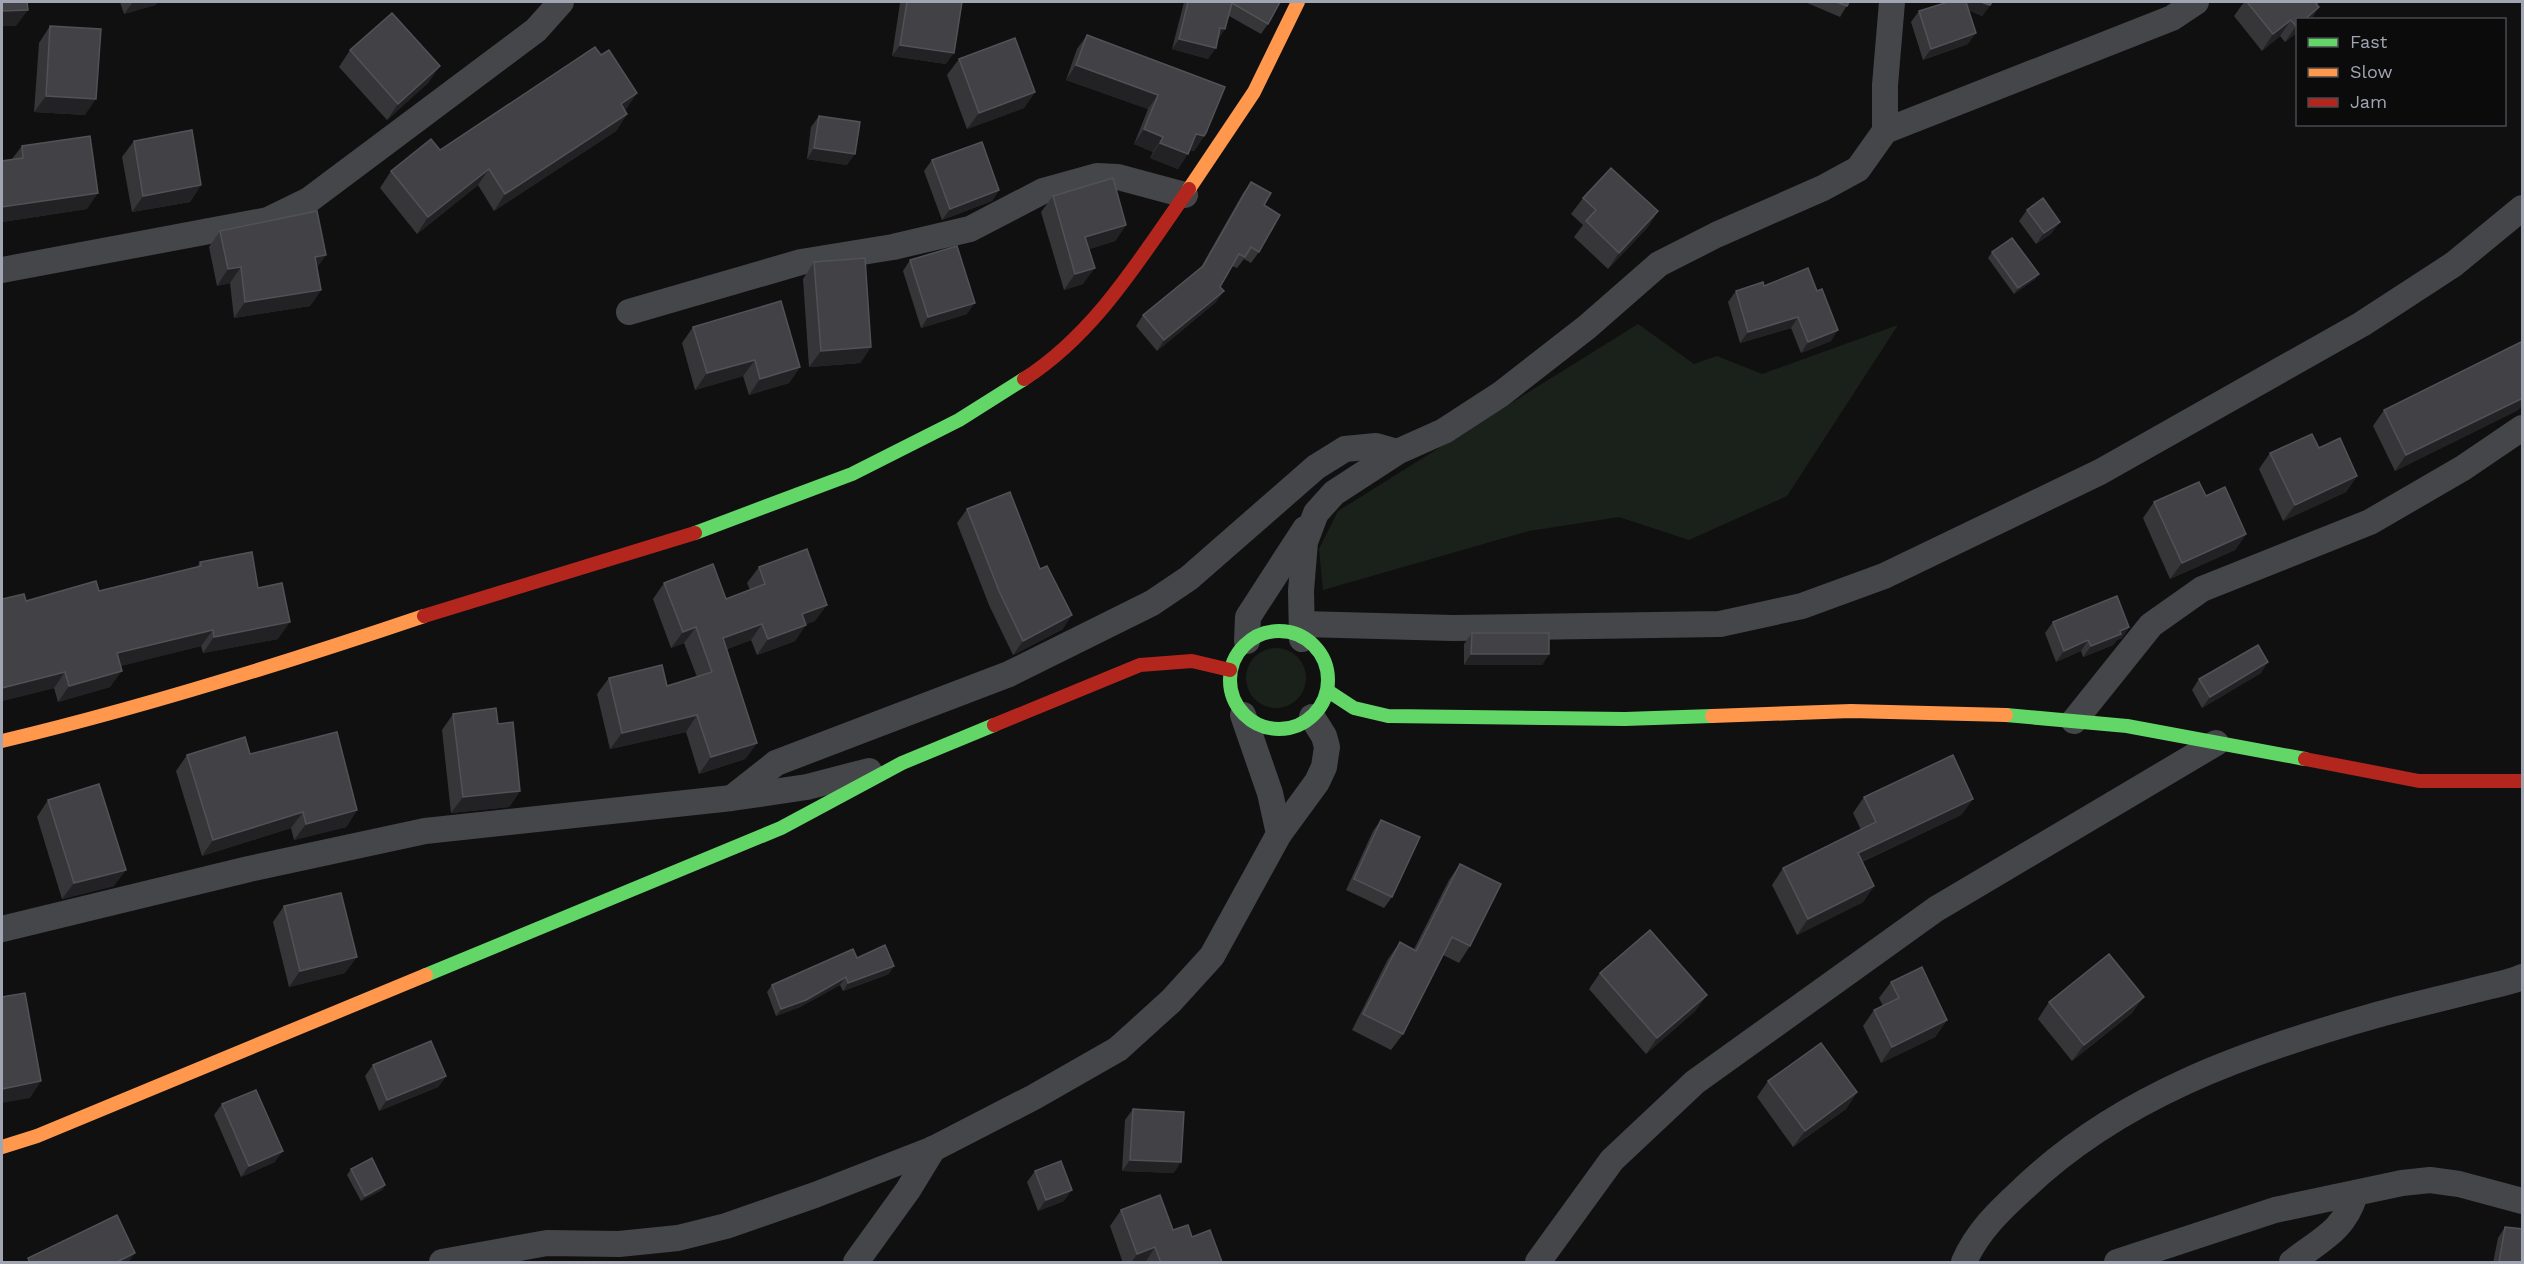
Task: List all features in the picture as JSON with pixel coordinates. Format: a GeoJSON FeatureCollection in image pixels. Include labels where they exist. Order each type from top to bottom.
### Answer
{"type":"FeatureCollection","features":[{"type":"Feature","properties":{"kind":"street"},"geometry":{"type":"LineString","coordinates":[[2,270],[268,220],[309,200],[345,174],[536,30],[561,2]]}},
{"type":"Feature","properties":{"kind":"street"},"geometry":{"type":"LineString","coordinates":[[2,741],[66,726],[287,662],[482,597],[675,540],[852,474],[959,420],[1041,368],[1104,309],[1224,142],[1254,92],[1298,2]]}},
{"type":"Feature","properties":{"kind":"street"},"geometry":{"type":"LineString","coordinates":[[1885,131],[1885,85],[1892,2]]}},
{"type":"Feature","properties":{"kind":"street"},"geometry":{"type":"LineString","coordinates":[[1247,641],[1248,617],[1316,513],[1334,493],[1397,452],[1444,430],[1501,394],[1587,327],[1659,264],[1716,235],[1823,189],[1858,168],[1885,131],[2172,18],[2196,2]]}},
{"type":"Feature","properties":{"kind":"street"},"geometry":{"type":"LineString","coordinates":[[629,312],[801,262],[893,247],[970,229],[1043,191],[1097,176],[1118,177],[1185,195]]}},
{"type":"Feature","properties":{"kind":"street"},"geometry":{"type":"LineString","coordinates":[[1279,834],[1270,793],[1243,715],[1234,702],[1230,687],[1230,670],[1236,654],[1247,641],[1262,633],[1279,630],[1303,632],[1720,624],[1802,606],[1884,576],[2100,472],[2362,324],[2454,264],[2523,208]]}},
{"type":"Feature","properties":{"kind":"street"},"geometry":{"type":"LineString","coordinates":[[2074,721],[2151,625],[2193,594],[2235,574],[2370,522],[2463,468],[2523,428]]}},
{"type":"Feature","properties":{"kind":"street"},"geometry":{"type":"LineString","coordinates":[[732,798],[776,763],[1009,674],[1152,603],[1189,578],[1316,467],[1345,449],[1376,446],[1397,452]]}},
{"type":"Feature","properties":{"kind":"street"},"geometry":{"type":"LineString","coordinates":[[1243,715],[1256,724],[1270,729],[1285,729],[1300,725],[1312,717],[1322,705],[1328,691],[1329,676],[1322,654],[1310,643],[1303,632],[1301,591],[1305,542],[1316,513]]}},
{"type":"Feature","properties":{"kind":"street"},"geometry":{"type":"LineString","coordinates":[[2,1146],[37,1136],[781,828],[902,763],[1140,665],[1192,661],[1230,670]]}},
{"type":"Feature","properties":{"kind":"street"},"geometry":{"type":"LineString","coordinates":[[1328,691],[1352,709],[1367,715],[1625,719],[1851,711],[2024,716],[2127,726],[2419,781],[2523,781]]}},
{"type":"Feature","properties":{"kind":"street"},"geometry":{"type":"LineString","coordinates":[[442,1263],[547,1243],[619,1244],[678,1238],[726,1226],[804,1199],[933,1149],[1034,1097],[1118,1049],[1154,1017],[1212,956],[1279,834],[1300,809],[1324,767],[1327,747],[1324,736],[1312,717]]}},
{"type":"Feature","properties":{"kind":"street"},"geometry":{"type":"LineString","coordinates":[[1538,1263],[1612,1160],[1695,1082],[1936,909],[2216,743]]}},
{"type":"Feature","properties":{"kind":"street"},"geometry":{"type":"LineString","coordinates":[[2,929],[425,831],[732,798],[807,787],[902,763]]}},
{"type":"Feature","properties":{"kind":"street"},"geometry":{"type":"LineString","coordinates":[[1964,1263],[1977,1237],[2034,1177],[2078,1143],[2137,1103],[2176,1084],[2273,1047],[2373,1016],[2523,977]]}},
{"type":"Feature","properties":{"kind":"street"},"geometry":{"type":"LineString","coordinates":[[856,1263],[908,1190],[933,1149]]}},
{"type":"Feature","properties":{"kind":"street"},"geometry":{"type":"LineString","coordinates":[[2117,1263],[2275,1210],[2355,1195],[2402,1183],[2430,1180],[2459,1184],[2523,1201]]}},
{"type":"Feature","properties":{"kind":"street"},"geometry":{"type":"LineString","coordinates":[[2292,1263],[2340,1228],[2349,1215],[2355,1195]]}},
{"type":"Feature","properties":{"kind":"shaded area"},"geometry":{"type":"Polygon","coordinates":[[[1638,324],[1694,364],[1717,356],[1762,374],[1898,325],[1787,496],[1689,540],[1619,517],[1529,531],[1323,590],[1319,549],[1338,511],[1638,324]]]}},
{"type":"Feature","properties":{"kind":"shaded area"},"geometry":{"type":"Polygon","coordinates":[[[1276,648],[1293,653],[1301,661],[1306,678],[1301,695],[1293,703],[1276,708],[1259,703],[1251,695],[1246,678],[1251,661],[1259,653],[1276,648]]]}},
{"type":"Feature","properties":{"kind":"building"},"geometry":{"type":"Polygon","coordinates":[[[2,2],[27,2],[28,10],[2,11],[2,2]]]}},
{"type":"Feature","properties":{"kind":"building"},"geometry":{"type":"Polygon","coordinates":[[[907,2],[962,2],[954,53],[900,45],[907,2]]]}},
{"type":"Feature","properties":{"kind":"building"},"geometry":{"type":"Polygon","coordinates":[[[1188,2],[1280,2],[1268,24],[1232,3],[1225,29],[1220,28],[1216,48],[1179,39],[1188,2]]]}},
{"type":"Feature","properties":{"kind":"building"},"geometry":{"type":"Polygon","coordinates":[[[1837,2],[1849,2],[1847,6],[1837,2]]]}},
{"type":"Feature","properties":{"kind":"building"},"geometry":{"type":"Polygon","coordinates":[[[1948,2],[1966,2],[1976,33],[1931,49],[1919,11],[1948,2]]]}},
{"type":"Feature","properties":{"kind":"building"},"geometry":{"type":"Polygon","coordinates":[[[2247,2],[2318,2],[2316,4],[2319,7],[2306,18],[2296,18],[2296,26],[2291,20],[2273,34],[2247,2]]]}},
{"type":"Feature","properties":{"kind":"building"},"geometry":{"type":"Polygon","coordinates":[[[392,13],[440,66],[398,104],[350,50],[392,13]]]}},
{"type":"Feature","properties":{"kind":"building"},"geometry":{"type":"Polygon","coordinates":[[[50,26],[101,29],[96,99],[46,96],[50,26]]]}},
{"type":"Feature","properties":{"kind":"building"},"geometry":{"type":"Polygon","coordinates":[[[1087,35],[1225,87],[1206,133],[1204,136],[1196,134],[1188,154],[1160,143],[1163,137],[1144,129],[1158,95],[1076,65],[1087,35]]]}},
{"type":"Feature","properties":{"kind":"building"},"geometry":{"type":"Polygon","coordinates":[[[1015,38],[1035,92],[979,113],[959,59],[1015,38]]]}},
{"type":"Feature","properties":{"kind":"building"},"geometry":{"type":"Polygon","coordinates":[[[595,47],[601,55],[609,50],[637,93],[621,104],[627,114],[505,194],[489,169],[428,217],[391,171],[431,139],[440,150],[595,47]]]}},
{"type":"Feature","properties":{"kind":"building"},"geometry":{"type":"Polygon","coordinates":[[[819,116],[860,122],[855,154],[814,148],[819,116]]]}},
{"type":"Feature","properties":{"kind":"building"},"geometry":{"type":"Polygon","coordinates":[[[192,130],[201,185],[143,196],[134,141],[192,130]]]}},
{"type":"Feature","properties":{"kind":"building"},"geometry":{"type":"Polygon","coordinates":[[[90,136],[98,193],[2,207],[2,161],[23,158],[22,146],[90,136]]]}},
{"type":"Feature","properties":{"kind":"building"},"geometry":{"type":"Polygon","coordinates":[[[982,142],[999,190],[950,209],[932,160],[982,142]]]}},
{"type":"Feature","properties":{"kind":"building"},"geometry":{"type":"Polygon","coordinates":[[[1611,168],[1658,211],[1619,253],[1586,221],[1596,210],[1583,198],[1611,168]]]}},
{"type":"Feature","properties":{"kind":"building"},"geometry":{"type":"Polygon","coordinates":[[[1113,178],[1126,225],[1085,237],[1095,268],[1075,274],[1053,196],[1113,178]]]}},
{"type":"Feature","properties":{"kind":"building"},"geometry":{"type":"Polygon","coordinates":[[[1251,182],[1271,193],[1264,205],[1280,215],[1259,252],[1251,247],[1245,257],[1239,254],[1220,287],[1224,291],[1164,340],[1143,315],[1203,266],[1251,182]]]}},
{"type":"Feature","properties":{"kind":"building"},"geometry":{"type":"Polygon","coordinates":[[[2043,198],[2060,222],[2044,233],[2027,210],[2043,198]]]}},
{"type":"Feature","properties":{"kind":"building"},"geometry":{"type":"Polygon","coordinates":[[[317,211],[326,255],[315,257],[321,290],[245,302],[241,267],[228,269],[220,231],[317,211]]]}},
{"type":"Feature","properties":{"kind":"building"},"geometry":{"type":"Polygon","coordinates":[[[2012,238],[2039,274],[2018,288],[1992,252],[2012,238]]]}},
{"type":"Feature","properties":{"kind":"building"},"geometry":{"type":"Polygon","coordinates":[[[957,246],[975,303],[928,317],[910,260],[957,246]]]}},
{"type":"Feature","properties":{"kind":"building"},"geometry":{"type":"Polygon","coordinates":[[[865,258],[871,347],[821,351],[814,262],[865,258]]]}},
{"type":"Feature","properties":{"kind":"building"},"geometry":{"type":"Polygon","coordinates":[[[1808,268],[1817,291],[1822,289],[1838,330],[1808,342],[1798,317],[1748,332],[1736,291],[1763,282],[1764,286],[1808,268]]]}},
{"type":"Feature","properties":{"kind":"building"},"geometry":{"type":"Polygon","coordinates":[[[781,301],[800,367],[760,379],[755,360],[707,373],[693,327],[781,301]]]}},
{"type":"Feature","properties":{"kind":"building"},"geometry":{"type":"Polygon","coordinates":[[[2523,341],[2523,398],[2406,455],[2384,410],[2523,341]]]}},
{"type":"Feature","properties":{"kind":"building"},"geometry":{"type":"Polygon","coordinates":[[[2312,434],[2319,448],[2340,438],[2357,476],[2295,505],[2270,453],[2312,434]]]}},
{"type":"Feature","properties":{"kind":"building"},"geometry":{"type":"Polygon","coordinates":[[[2199,482],[2206,496],[2225,487],[2246,534],[2182,563],[2154,502],[2199,482]]]}},
{"type":"Feature","properties":{"kind":"building"},"geometry":{"type":"Polygon","coordinates":[[[1010,492],[1040,569],[1047,566],[1072,615],[1023,641],[999,591],[967,509],[1010,492]]]}},
{"type":"Feature","properties":{"kind":"building"},"geometry":{"type":"Polygon","coordinates":[[[807,549],[827,605],[802,614],[806,625],[768,639],[762,624],[723,638],[757,743],[711,757],[697,715],[622,733],[609,678],[662,665],[667,686],[712,672],[696,627],[683,632],[664,583],[713,564],[726,599],[765,584],[759,567],[807,549]]]}},
{"type":"Feature","properties":{"kind":"building"},"geometry":{"type":"Polygon","coordinates":[[[252,552],[258,588],[282,583],[290,622],[214,637],[213,630],[117,653],[122,671],[69,686],[65,672],[2,688],[2,599],[24,594],[26,601],[96,581],[99,591],[201,566],[200,562],[252,552]]]}},
{"type":"Feature","properties":{"kind":"building"},"geometry":{"type":"Polygon","coordinates":[[[2117,596],[2129,627],[2120,631],[2121,634],[2091,646],[2088,640],[2064,651],[2053,622],[2117,596]]]}},
{"type":"Feature","properties":{"kind":"building"},"geometry":{"type":"Polygon","coordinates":[[[1472,633],[1549,633],[1549,654],[1471,654],[1472,633]]]}},
{"type":"Feature","properties":{"kind":"building"},"geometry":{"type":"Polygon","coordinates":[[[2258,645],[2268,662],[2210,697],[2199,679],[2258,645]]]}},
{"type":"Feature","properties":{"kind":"building"},"geometry":{"type":"Polygon","coordinates":[[[496,708],[498,724],[513,722],[520,791],[463,797],[453,714],[496,708]]]}},
{"type":"Feature","properties":{"kind":"building"},"geometry":{"type":"Polygon","coordinates":[[[337,732],[357,810],[306,824],[303,812],[213,840],[187,755],[245,737],[250,754],[337,732]]]}},
{"type":"Feature","properties":{"kind":"building"},"geometry":{"type":"Polygon","coordinates":[[[1953,755],[1973,799],[1858,853],[1874,886],[1808,919],[1783,868],[1876,822],[1864,797],[1953,755]]]}},
{"type":"Feature","properties":{"kind":"building"},"geometry":{"type":"Polygon","coordinates":[[[99,784],[126,870],[74,883],[48,800],[99,784]]]}},
{"type":"Feature","properties":{"kind":"building"},"geometry":{"type":"Polygon","coordinates":[[[1381,820],[1420,837],[1392,897],[1354,879],[1381,820]]]}},
{"type":"Feature","properties":{"kind":"building"},"geometry":{"type":"Polygon","coordinates":[[[1460,864],[1501,884],[1470,946],[1452,937],[1403,1034],[1363,1014],[1400,942],[1416,951],[1460,864]]]}},
{"type":"Feature","properties":{"kind":"building"},"geometry":{"type":"Polygon","coordinates":[[[341,893],[357,957],[300,971],[284,906],[341,893]]]}},
{"type":"Feature","properties":{"kind":"building"},"geometry":{"type":"Polygon","coordinates":[[[1650,930],[1707,995],[1657,1038],[1600,973],[1650,930]]]}},
{"type":"Feature","properties":{"kind":"building"},"geometry":{"type":"Polygon","coordinates":[[[885,945],[894,966],[848,983],[846,977],[806,1000],[781,1009],[772,985],[853,949],[857,958],[885,945]]]}},
{"type":"Feature","properties":{"kind":"building"},"geometry":{"type":"Polygon","coordinates":[[[2109,954],[2144,997],[2084,1045],[2049,1002],[2109,954]]]}},
{"type":"Feature","properties":{"kind":"building"},"geometry":{"type":"Polygon","coordinates":[[[1922,967],[1947,1020],[1892,1047],[1874,1010],[1899,998],[1891,982],[1922,967]]]}},
{"type":"Feature","properties":{"kind":"building"},"geometry":{"type":"Polygon","coordinates":[[[25,993],[41,1081],[2,1089],[2,997],[25,993]]]}},
{"type":"Feature","properties":{"kind":"building"},"geometry":{"type":"Polygon","coordinates":[[[431,1041],[446,1076],[387,1100],[373,1065],[431,1041]]]}},
{"type":"Feature","properties":{"kind":"building"},"geometry":{"type":"Polygon","coordinates":[[[1821,1043],[1857,1092],[1805,1131],[1768,1081],[1821,1043]]]}},
{"type":"Feature","properties":{"kind":"building"},"geometry":{"type":"Polygon","coordinates":[[[256,1090],[283,1151],[249,1166],[222,1104],[256,1090]]]}},
{"type":"Feature","properties":{"kind":"building"},"geometry":{"type":"Polygon","coordinates":[[[1133,1109],[1184,1112],[1181,1162],[1130,1160],[1133,1109]]]}},
{"type":"Feature","properties":{"kind":"building"},"geometry":{"type":"Polygon","coordinates":[[[372,1158],[385,1185],[365,1196],[351,1169],[372,1158]]]}},
{"type":"Feature","properties":{"kind":"building"},"geometry":{"type":"Polygon","coordinates":[[[1061,1161],[1072,1190],[1046,1200],[1035,1171],[1061,1161]]]}},
{"type":"Feature","properties":{"kind":"building"},"geometry":{"type":"Polygon","coordinates":[[[1160,1195],[1173,1230],[1188,1225],[1192,1237],[1210,1230],[1222,1262],[1161,1263],[1155,1247],[1137,1254],[1121,1210],[1160,1195]]]}},
{"type":"Feature","properties":{"kind":"building"},"geometry":{"type":"Polygon","coordinates":[[[117,1215],[135,1253],[115,1263],[30,1263],[28,1258],[117,1215]]]}},
{"type":"Feature","properties":{"kind":"building"},"geometry":{"type":"Polygon","coordinates":[[[2505,1227],[2523,1229],[2523,1263],[2499,1263],[2505,1227]]]}},
{"type":"Feature","properties":{"kind":"traffic: fast"},"geometry":{"type":"LineString","coordinates":[[695,533],[852,474],[959,420],[1024,379]]}},
{"type":"Feature","properties":{"kind":"traffic: fast"},"geometry":{"type":"LineString","coordinates":[[1279,631],[1298,634],[1314,645],[1325,661],[1328,680],[1325,699],[1314,715],[1298,726],[1279,729],[1260,726],[1244,715],[1233,699],[1230,680],[1233,661],[1244,645],[1260,634],[1279,631]]}},
{"type":"Feature","properties":{"kind":"traffic: fast"},"geometry":{"type":"LineString","coordinates":[[1328,691],[1354,708],[1388,716],[1625,719],[1712,716]]}},
{"type":"Feature","properties":{"kind":"traffic: fast"},"geometry":{"type":"LineString","coordinates":[[2006,715],[2127,726],[2305,759]]}},
{"type":"Feature","properties":{"kind":"traffic: fast"},"geometry":{"type":"LineString","coordinates":[[426,975],[781,828],[902,763],[994,725]]}},
{"type":"Feature","properties":{"kind":"traffic: slow"},"geometry":{"type":"LineString","coordinates":[[1189,189],[1254,92],[1298,2]]}},
{"type":"Feature","properties":{"kind":"traffic: slow"},"geometry":{"type":"LineString","coordinates":[[2,741],[109,714],[214,683],[424,616]]}},
{"type":"Feature","properties":{"kind":"traffic: slow"},"geometry":{"type":"LineString","coordinates":[[1712,716],[1851,711],[2006,715]]}},
{"type":"Feature","properties":{"kind":"traffic: slow"},"geometry":{"type":"LineString","coordinates":[[2,1147],[37,1136],[426,975]]}},
{"type":"Feature","properties":{"kind":"traffic: jam"},"geometry":{"type":"LineString","coordinates":[[1024,379],[1050,360],[1095,317],[1135,267],[1189,189]]}},
{"type":"Feature","properties":{"kind":"traffic: jam"},"geometry":{"type":"LineString","coordinates":[[424,616],[695,533]]}},
{"type":"Feature","properties":{"kind":"traffic: jam"},"geometry":{"type":"LineString","coordinates":[[994,725],[1140,665],[1192,661],[1230,670]]}},
{"type":"Feature","properties":{"kind":"traffic: jam"},"geometry":{"type":"LineString","coordinates":[[2305,759],[2419,781],[2522,781]]}}]}
